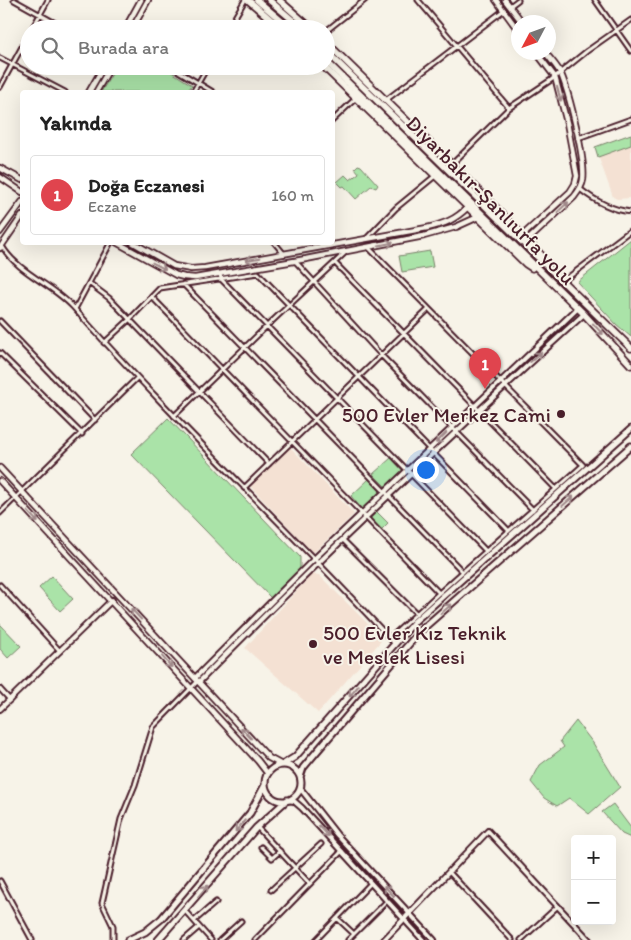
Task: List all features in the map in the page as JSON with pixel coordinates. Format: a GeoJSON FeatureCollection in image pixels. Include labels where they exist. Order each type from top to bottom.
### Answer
{"type":"FeatureCollection","features":[{"type":"Feature","properties":{"kind":"highway"},"geometry":{"type":"LineString","coordinates":[[247,0],[271,20]]}},
{"type":"Feature","properties":{"kind":"highway"},"geometry":{"type":"LineString","coordinates":[[257,0],[280,20]]}},
{"type":"Feature","properties":{"kind":"highway"},"geometry":{"type":"LineString","coordinates":[[269,0],[292,20]]}},
{"type":"Feature","properties":{"kind":"highway"},"geometry":{"type":"LineString","coordinates":[[279,0],[302,20]]}},
{"type":"Feature","properties":{"kind":"highway"},"geometry":{"type":"LineString","coordinates":[[335,51],[528,240],[542,255],[545,264]]}},
{"type":"Feature","properties":{"kind":"highway","name":"Diyarbakır-Şanlıurfa yolu"},"geometry":{"type":"LineString","coordinates":[[335,60],[631,348]]}},
{"type":"Feature","properties":{"kind":"highway","name":"Diyarbakır-Şanlıurfa yolu"},"geometry":{"type":"LineString","coordinates":[[335,70],[578,308],[631,365]]}},
{"type":"Feature","properties":{"kind":"highway"},"geometry":{"type":"LineString","coordinates":[[332,75],[526,264],[540,272]]}},
{"type":"Feature","properties":{"kind":"main road"},"geometry":{"type":"LineString","coordinates":[[130,20],[141,0]]}},
{"type":"Feature","properties":{"kind":"main road"},"geometry":{"type":"LineString","coordinates":[[137,20],[148,0]]}},
{"type":"Feature","properties":{"kind":"main road"},"geometry":{"type":"LineString","coordinates":[[496,0],[511,20]]}},
{"type":"Feature","properties":{"kind":"main road"},"geometry":{"type":"LineString","coordinates":[[505,0],[517,15]]}},
{"type":"Feature","properties":{"kind":"main road"},"geometry":{"type":"LineString","coordinates":[[523,235],[570,192],[577,176],[567,123],[555,78],[542,60]]}},
{"type":"Feature","properties":{"kind":"main road"},"geometry":{"type":"LineString","coordinates":[[528,240],[574,197],[580,189],[583,180],[583,166],[572,110],[561,73],[551,60]]}},
{"type":"Feature","properties":{"kind":"main road"},"geometry":{"type":"LineString","coordinates":[[90,90],[99,75]]}},
{"type":"Feature","properties":{"kind":"main road"},"geometry":{"type":"LineString","coordinates":[[97,90],[106,75]]}},
{"type":"Feature","properties":{"kind":"main road"},"geometry":{"type":"LineString","coordinates":[[0,168],[20,179]]}},
{"type":"Feature","properties":{"kind":"main road"},"geometry":{"type":"LineString","coordinates":[[0,178],[20,191]]}},
{"type":"Feature","properties":{"kind":"main road"},"geometry":{"type":"LineString","coordinates":[[0,232],[20,205]]}},
{"type":"Feature","properties":{"kind":"main road"},"geometry":{"type":"LineString","coordinates":[[335,245],[445,224],[468,207]]}},
{"type":"Feature","properties":{"kind":"main road"},"geometry":{"type":"LineString","coordinates":[[460,214],[464,215],[465,219],[461,225]]}},
{"type":"Feature","properties":{"kind":"main road"},"geometry":{"type":"LineString","coordinates":[[121,245],[150,262],[184,277],[220,277],[443,232],[478,217]]}},
{"type":"Feature","properties":{"kind":"main road"},"geometry":{"type":"LineString","coordinates":[[1,247],[20,219]]}},
{"type":"Feature","properties":{"kind":"main road"},"geometry":{"type":"LineString","coordinates":[[137,245],[174,266],[191,269],[333,245]]}},
{"type":"Feature","properties":{"kind":"main road"},"geometry":{"type":"LineString","coordinates":[[128,940],[145,932],[161,920],[250,813],[265,785],[268,774],[276,766],[282,765],[295,757],[392,641],[631,429]]}},
{"type":"Feature","properties":{"kind":"main road"},"geometry":{"type":"LineString","coordinates":[[158,940],[257,827],[287,800],[293,797],[300,788],[300,777],[303,768],[310,758],[420,631],[631,446]]}},
{"type":"Feature","properties":{"kind":"main road"},"geometry":{"type":"LineString","coordinates":[[0,468],[269,758],[293,768],[300,777]]}},
{"type":"Feature","properties":{"kind":"main road"},"geometry":{"type":"LineString","coordinates":[[0,481],[112,600],[268,774]]}},
{"type":"Feature","properties":{"kind":"main road"},"geometry":{"type":"LineString","coordinates":[[265,785],[267,790],[276,799],[287,800]]}},
{"type":"Feature","properties":{"kind":"street"},"geometry":{"type":"LineString","coordinates":[[14,0],[49,20]]}},
{"type":"Feature","properties":{"kind":"street"},"geometry":{"type":"LineString","coordinates":[[37,20],[48,0]]}},
{"type":"Feature","properties":{"kind":"street"},"geometry":{"type":"LineString","coordinates":[[234,20],[247,0]]}},
{"type":"Feature","properties":{"kind":"street"},"geometry":{"type":"LineString","coordinates":[[335,24],[365,0]]}},
{"type":"Feature","properties":{"kind":"street"},"geometry":{"type":"LineString","coordinates":[[418,0],[509,108]]}},
{"type":"Feature","properties":{"kind":"street"},"geometry":{"type":"LineString","coordinates":[[510,6],[518,0]]}},
{"type":"Feature","properties":{"kind":"street"},"geometry":{"type":"LineString","coordinates":[[595,0],[631,51]]}},
{"type":"Feature","properties":{"kind":"street"},"geometry":{"type":"LineString","coordinates":[[385,100],[504,10]]}},
{"type":"Feature","properties":{"kind":"street"},"geometry":{"type":"LineString","coordinates":[[452,164],[509,108],[555,78],[587,51],[631,20]]}},
{"type":"Feature","properties":{"kind":"street"},"geometry":{"type":"LineString","coordinates":[[0,87],[20,50]]}},
{"type":"Feature","properties":{"kind":"street"},"geometry":{"type":"LineString","coordinates":[[0,58],[20,68]]}},
{"type":"Feature","properties":{"kind":"street"},"geometry":{"type":"LineString","coordinates":[[33,75],[62,90]]}},
{"type":"Feature","properties":{"kind":"street"},"geometry":{"type":"LineString","coordinates":[[184,75],[209,90]]}},
{"type":"Feature","properties":{"kind":"street"},"geometry":{"type":"LineString","coordinates":[[194,90],[203,75]]}},
{"type":"Feature","properties":{"kind":"street"},"geometry":{"type":"LineString","coordinates":[[335,118],[356,98]]}},
{"type":"Feature","properties":{"kind":"street"},"geometry":{"type":"LineString","coordinates":[[578,138],[631,119]]}},
{"type":"Feature","properties":{"kind":"street"},"geometry":{"type":"LineString","coordinates":[[366,239],[396,208],[436,175]]}},
{"type":"Feature","properties":{"kind":"street"},"geometry":{"type":"LineString","coordinates":[[580,189],[610,207],[631,212]]}},
{"type":"Feature","properties":{"kind":"street"},"geometry":{"type":"LineString","coordinates":[[562,282],[631,230]]}},
{"type":"Feature","properties":{"kind":"street"},"geometry":{"type":"LineString","coordinates":[[75,309],[109,245]]}},
{"type":"Feature","properties":{"kind":"street"},"geometry":{"type":"LineString","coordinates":[[276,245],[284,254]]}},
{"type":"Feature","properties":{"kind":"street"},"geometry":{"type":"LineString","coordinates":[[1,247],[11,260],[54,290],[75,309],[137,378],[392,641],[416,613],[583,465],[368,247]]}},
{"type":"Feature","properties":{"kind":"street"},"geometry":{"type":"LineString","coordinates":[[174,416],[221,369],[348,250]]}},
{"type":"Feature","properties":{"kind":"street"},"geometry":{"type":"LineString","coordinates":[[295,261],[313,283],[381,355],[533,510]]}},
{"type":"Feature","properties":{"kind":"street"},"geometry":{"type":"LineString","coordinates":[[335,263],[556,489]]}},
{"type":"Feature","properties":{"kind":"street"},"geometry":{"type":"LineString","coordinates":[[104,342],[160,288],[220,277],[258,273],[509,531]]}},
{"type":"Feature","properties":{"kind":"street"},"geometry":{"type":"LineString","coordinates":[[220,277],[486,551]]}},
{"type":"Feature","properties":{"kind":"street"},"geometry":{"type":"LineString","coordinates":[[89,283],[104,293],[130,319],[269,464]]}},
{"type":"Feature","properties":{"kind":"street"},"geometry":{"type":"LineString","coordinates":[[183,284],[463,572]]}},
{"type":"Feature","properties":{"kind":"street"},"geometry":{"type":"LineString","coordinates":[[152,297],[439,593]]}},
{"type":"Feature","properties":{"kind":"street"},"geometry":{"type":"LineString","coordinates":[[113,940],[113,926],[102,903],[121,819],[135,784],[153,727],[314,559],[578,308]]}},
{"type":"Feature","properties":{"kind":"street"},"geometry":{"type":"LineString","coordinates":[[244,488],[429,309]]}},
{"type":"Feature","properties":{"kind":"street"},"geometry":{"type":"LineString","coordinates":[[197,680],[479,410],[584,314]]}},
{"type":"Feature","properties":{"kind":"street"},"geometry":{"type":"LineString","coordinates":[[0,321],[95,420]]}},
{"type":"Feature","properties":{"kind":"street"},"geometry":{"type":"LineString","coordinates":[[0,353],[82,434]]}},
{"type":"Feature","properties":{"kind":"street"},"geometry":{"type":"LineString","coordinates":[[0,513],[137,378]]}},
{"type":"Feature","properties":{"kind":"street"},"geometry":{"type":"LineString","coordinates":[[344,540],[416,613]]}},
{"type":"Feature","properties":{"kind":"street"},"geometry":{"type":"LineString","coordinates":[[0,585],[60,650]]}},
{"type":"Feature","properties":{"kind":"street"},"geometry":{"type":"LineString","coordinates":[[0,709],[112,600]]}},
{"type":"Feature","properties":{"kind":"street"},"geometry":{"type":"LineString","coordinates":[[0,689],[10,700]]}},
{"type":"Feature","properties":{"kind":"street"},"geometry":{"type":"LineString","coordinates":[[300,788],[332,829],[434,940]]}},
{"type":"Feature","properties":{"kind":"street"},"geometry":{"type":"LineString","coordinates":[[287,800],[299,804],[423,940]]}},
{"type":"Feature","properties":{"kind":"street"},"geometry":{"type":"LineString","coordinates":[[257,827],[310,884]]}},
{"type":"Feature","properties":{"kind":"street"},"geometry":{"type":"LineString","coordinates":[[384,940],[488,831],[588,940]]}},
{"type":"Feature","properties":{"kind":"street"},"geometry":{"type":"LineString","coordinates":[[270,890],[321,844]]}},
{"type":"Feature","properties":{"kind":"street"},"geometry":{"type":"LineString","coordinates":[[261,847],[272,858],[280,851]]}},
{"type":"Feature","properties":{"kind":"street"},"geometry":{"type":"LineString","coordinates":[[255,940],[343,851]]}},
{"type":"Feature","properties":{"kind":"street"},"geometry":{"type":"LineString","coordinates":[[448,872],[512,940]]}},
{"type":"Feature","properties":{"kind":"street"},"geometry":{"type":"LineString","coordinates":[[0,881],[32,940]]}},
{"type":"Feature","properties":{"kind":"street"},"geometry":{"type":"LineString","coordinates":[[316,940],[372,883]]}},
{"type":"Feature","properties":{"kind":"street"},"geometry":{"type":"LineString","coordinates":[[348,940],[387,901]]}},
{"type":"Feature","properties":{"kind":"street"},"geometry":{"type":"LineString","coordinates":[[194,921],[216,902]]}},
{"type":"Feature","properties":{"kind":"street"},"geometry":{"type":"LineString","coordinates":[[521,940],[558,906]]}},
{"type":"Feature","properties":{"kind":"street"},"geometry":{"type":"LineString","coordinates":[[185,911],[210,940]]}},
{"type":"Feature","properties":{"kind":"street"},"geometry":{"type":"LineString","coordinates":[[337,918],[354,934]]}},
{"type":"Feature","properties":{"kind":"street"},"geometry":{"type":"LineString","coordinates":[[220,940],[241,921]]}},
{"type":"Feature","properties":{"kind":"street"},"geometry":{"type":"LineString","coordinates":[[184,940],[199,927]]}},
{"type":"Feature","properties":{"kind":"shaded area"},"geometry":{"type":"Polygon","coordinates":[[[631,134],[631,198],[617,199],[613,197],[595,147],[631,134]]]}},
{"type":"Feature","properties":{"kind":"shaded area"},"geometry":{"type":"Polygon","coordinates":[[[290,447],[354,514],[313,553],[250,486],[290,447]]]}},
{"type":"Feature","properties":{"kind":"shaded area","name":"500 Evler Kız Teknik ve Meslek Lisesi"},"geometry":{"type":"Polygon","coordinates":[[[312,574],[319,575],[377,633],[381,641],[318,713],[245,648],[312,574]]]}},
{"type":"Feature","properties":{"kind":"green space"},"geometry":{"type":"Polygon","coordinates":[[[111,75],[176,75],[192,85],[188,90],[102,90],[111,75]]]}},
{"type":"Feature","properties":{"kind":"green space"},"geometry":{"type":"Polygon","coordinates":[[[631,134],[631,145],[598,157],[595,147],[631,134]]]}},
{"type":"Feature","properties":{"kind":"green space"},"geometry":{"type":"Polygon","coordinates":[[[358,165],[378,185],[376,188],[371,186],[356,199],[344,186],[342,187],[337,182],[345,175],[350,180],[359,173],[355,168],[358,165]]]}},
{"type":"Feature","properties":{"kind":"green space"},"geometry":{"type":"Polygon","coordinates":[[[631,239],[631,337],[616,324],[577,282],[631,239]]]}},
{"type":"Feature","properties":{"kind":"green space"},"geometry":{"type":"Polygon","coordinates":[[[430,251],[433,267],[402,272],[399,256],[430,251]]]}},
{"type":"Feature","properties":{"kind":"green space"},"geometry":{"type":"Polygon","coordinates":[[[168,418],[300,557],[300,570],[272,599],[131,454],[168,418]]]}},
{"type":"Feature","properties":{"kind":"green space"},"geometry":{"type":"Polygon","coordinates":[[[391,458],[403,471],[386,487],[373,474],[391,458]]]}},
{"type":"Feature","properties":{"kind":"green space"},"geometry":{"type":"Polygon","coordinates":[[[369,479],[381,492],[362,509],[351,496],[369,479]]]}},
{"type":"Feature","properties":{"kind":"green space"},"geometry":{"type":"Polygon","coordinates":[[[377,512],[388,523],[381,530],[370,519],[377,512]]]}},
{"type":"Feature","properties":{"kind":"green space"},"geometry":{"type":"Polygon","coordinates":[[[52,576],[73,599],[60,611],[39,588],[52,576]]]}},
{"type":"Feature","properties":{"kind":"green space"},"geometry":{"type":"Polygon","coordinates":[[[0,624],[21,646],[8,658],[0,649],[0,624]]]}},
{"type":"Feature","properties":{"kind":"green space"},"geometry":{"type":"Polygon","coordinates":[[[576,721],[593,743],[620,787],[589,814],[569,798],[557,806],[544,798],[531,782],[540,765],[564,747],[560,741],[576,721]]]}},
{"type":"Feature","properties":{"kind":"green space"},"geometry":{"type":"Polygon","coordinates":[[[613,804],[631,828],[631,838],[622,834],[602,812],[613,804]]]}},
{"type":"Feature","properties":{"kind":"place","name":"Doğa Eczanesi"},"geometry":{"type":"Point","coordinates":[485,389]}},
{"type":"Feature","properties":{"kind":"place","name":"500 Evler Merkez Cami"},"geometry":{"type":"Point","coordinates":[561,414]}},
{"type":"Feature","properties":{"kind":"place","name":"500 Evler Kız Teknik ve Meslek Lisesi"},"geometry":{"type":"Point","coordinates":[313,644]}}]}
